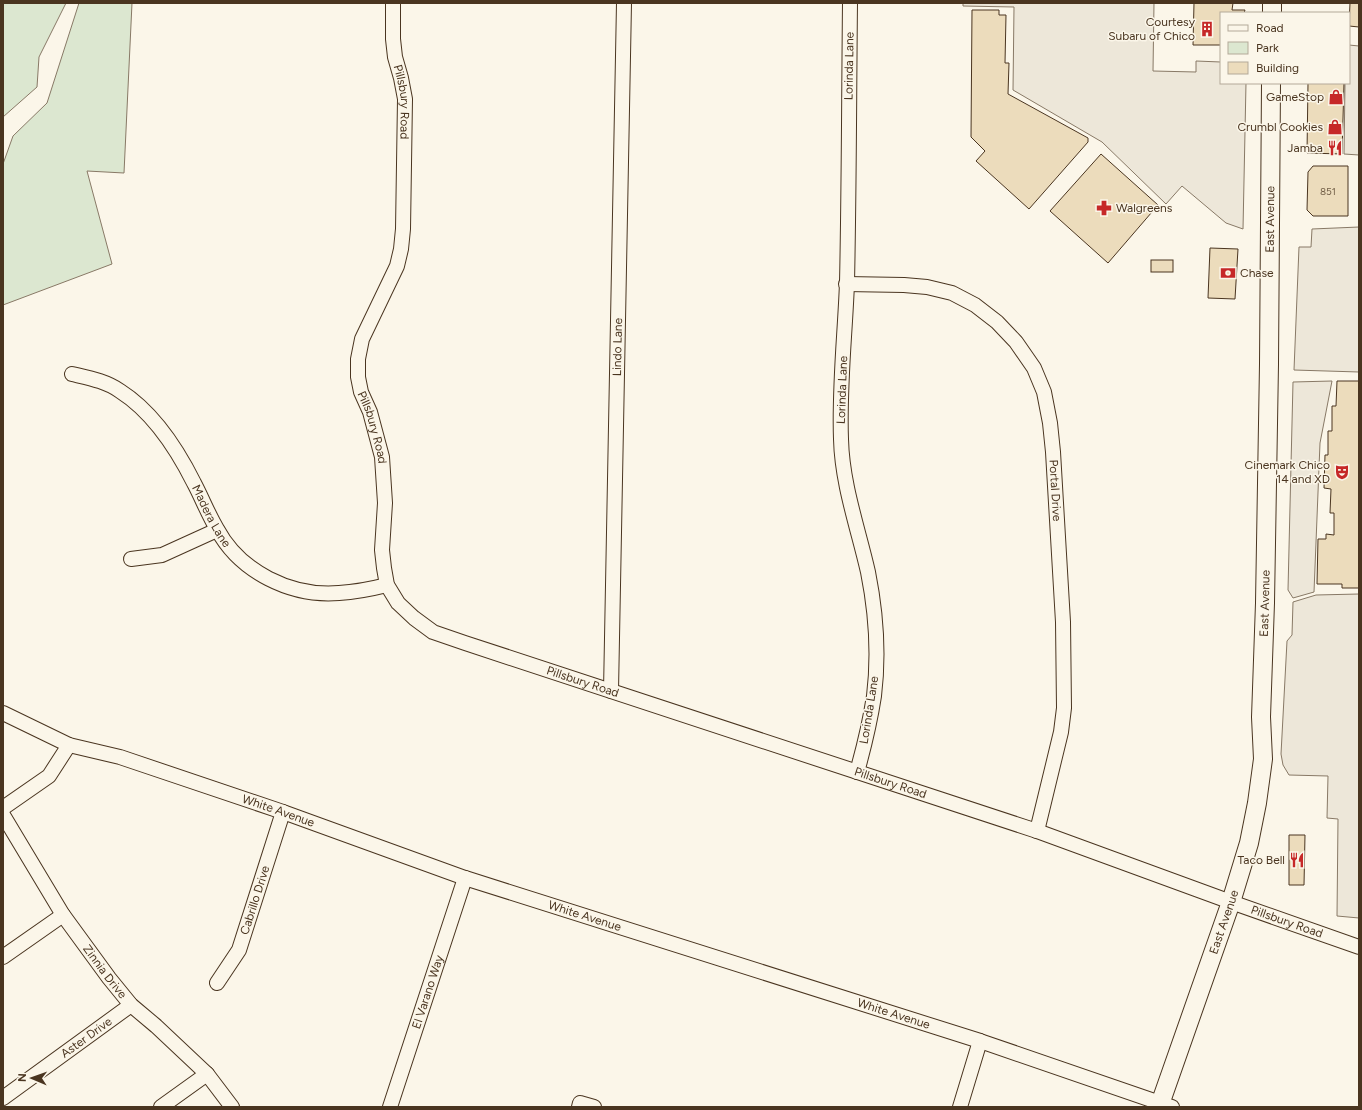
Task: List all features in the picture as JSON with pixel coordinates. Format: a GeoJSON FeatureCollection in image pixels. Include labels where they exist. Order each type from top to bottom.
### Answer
{"type":"FeatureCollection","features":[{"type":"Feature","properties":{"kind":"main road","name":"East Avenue"},"geometry":{"type":"LineString","coordinates":[[1164,1106],[1249,844],[1263,760],[1261,717],[1269,364],[1271,84]]}},
{"type":"Feature","properties":{"kind":"street","name":"Pillsbury Road"},"geometry":{"type":"LineString","coordinates":[[393,3],[393,39],[395,57],[405,99],[403,236],[397,266],[362,339],[358,365],[358,377],[361,392],[370,412],[382,457],[385,503],[382,550],[387,585],[398,603],[414,618],[433,632],[1037,831],[1231,902],[1359,946]]}},
{"type":"Feature","properties":{"kind":"street","name":"Lindo Lane"},"geometry":{"type":"LineString","coordinates":[[611,691],[624,3]]}},
{"type":"Feature","properties":{"kind":"street","name":"Lorinda Lane"},"geometry":{"type":"LineString","coordinates":[[850,3],[846,284],[841,440],[843,470],[852,512],[868,572],[876,634],[874,696],[857,772]]}},
{"type":"Feature","properties":{"kind":"street","name":"Portal Drive"},"geometry":{"type":"LineString","coordinates":[[846,284],[927,287],[952,293],[975,305],[997,322],[1016,342],[1034,368],[1044,392],[1050,423],[1054,460],[1063,622],[1064,708],[1061,732],[1037,831]]}},
{"type":"Feature","properties":{"kind":"street","name":"Madera Lane"},"geometry":{"type":"LineString","coordinates":[[72,374],[97,380],[120,391],[139,406],[155,424],[184,464],[217,530],[231,549],[248,565],[268,579],[292,588],[315,593],[338,594],[387,585]]}},
{"type":"Feature","properties":{"kind":"street"},"geometry":{"type":"LineString","coordinates":[[131,558],[162,555],[217,530]]}},
{"type":"Feature","properties":{"kind":"street","name":"White Avenue"},"geometry":{"type":"LineString","coordinates":[[3,713],[69,745],[120,757],[283,812],[466,878],[980,1041],[1164,1106]]}},
{"type":"Feature","properties":{"kind":"street"},"geometry":{"type":"LineString","coordinates":[[3,808],[50,776],[69,745]]}},
{"type":"Feature","properties":{"kind":"street","name":"Cabrillo Drive"},"geometry":{"type":"LineString","coordinates":[[217,983],[238,950],[283,812]]}},
{"type":"Feature","properties":{"kind":"street","name":"Zinnia Drive"},"geometry":{"type":"LineString","coordinates":[[3,815],[63,915],[108,978],[131,1005],[156,1026],[207,1074],[232,1107]]}},
{"type":"Feature","properties":{"kind":"street","name":"El Varano Way"},"geometry":{"type":"LineString","coordinates":[[390,1107],[466,878]]}},
{"type":"Feature","properties":{"kind":"street"},"geometry":{"type":"LineString","coordinates":[[3,957],[63,915]]}},
{"type":"Feature","properties":{"kind":"street","name":"Aster Drive"},"geometry":{"type":"LineString","coordinates":[[3,1098],[131,1005]]}},
{"type":"Feature","properties":{"kind":"street"},"geometry":{"type":"LineString","coordinates":[[960,1107],[980,1041]]}},
{"type":"Feature","properties":{"kind":"street"},"geometry":{"type":"LineString","coordinates":[[161,1107],[207,1074]]}},
{"type":"Feature","properties":{"kind":"street"},"geometry":{"type":"LineString","coordinates":[[579,1107],[580,1102],[594,1107]]}},
{"type":"Feature","properties":{"kind":"green space"},"geometry":{"type":"Polygon","coordinates":[[[3,3],[66,3],[39,57],[37,87],[3,117],[3,3]]]}},
{"type":"Feature","properties":{"kind":"green space"},"geometry":{"type":"Polygon","coordinates":[[[79,3],[132,3],[124,173],[87,171],[112,264],[3,305],[3,164],[13,136],[47,103],[79,3]]]}},
{"type":"Feature","properties":{"kind":"shaded area"},"geometry":{"type":"Polygon","coordinates":[[[963,3],[1154,3],[1153,71],[1196,72],[1196,61],[1220,62],[1220,84],[1246,84],[1243,229],[1226,223],[1182,186],[1166,204],[1102,142],[1013,90],[1014,7],[963,6],[963,3]]]}},
{"type":"Feature","properties":{"kind":"shaded area"},"geometry":{"type":"Polygon","coordinates":[[[1350,45],[1359,46],[1359,155],[1344,154],[1345,84],[1350,84],[1350,45]]]}},
{"type":"Feature","properties":{"kind":"shaded area"},"geometry":{"type":"Polygon","coordinates":[[[1359,227],[1359,372],[1294,370],[1299,247],[1311,247],[1312,229],[1359,227]]]}},
{"type":"Feature","properties":{"kind":"shaded area"},"geometry":{"type":"Polygon","coordinates":[[[1332,381],[1320,443],[1314,592],[1293,598],[1288,590],[1293,382],[1332,381]]]}},
{"type":"Feature","properties":{"kind":"shaded area"},"geometry":{"type":"Polygon","coordinates":[[[1359,594],[1359,918],[1337,916],[1338,819],[1327,818],[1328,776],[1289,775],[1283,765],[1281,754],[1287,641],[1292,635],[1293,602],[1316,595],[1359,594]]]}},
{"type":"Feature","properties":{"kind":"building","name":"Courtesy Subaru of Chico"},"geometry":{"type":"Polygon","coordinates":[[[1194,3],[1233,3],[1232,10],[1245,10],[1244,12],[1220,12],[1220,45],[1193,45],[1194,3]]]}},
{"type":"Feature","properties":{"kind":"building"},"geometry":{"type":"Polygon","coordinates":[[[1350,3],[1359,3],[1359,27],[1350,26],[1350,3]]]}},
{"type":"Feature","properties":{"kind":"building"},"geometry":{"type":"Polygon","coordinates":[[[972,10],[999,10],[999,15],[1006,15],[1005,63],[1009,63],[1008,94],[1088,138],[1088,142],[1029,209],[976,161],[985,151],[971,137],[972,10]]]}},
{"type":"Feature","properties":{"kind":"building"},"geometry":{"type":"Polygon","coordinates":[[[1308,84],[1344,84],[1342,154],[1307,153],[1308,84]]]}},
{"type":"Feature","properties":{"kind":"building","name":"Walgreens"},"geometry":{"type":"Polygon","coordinates":[[[1101,154],[1158,205],[1108,263],[1050,211],[1101,154]]]}},
{"type":"Feature","properties":{"kind":"building"},"geometry":{"type":"Polygon","coordinates":[[[1313,166],[1348,166],[1348,216],[1313,216],[1307,210],[1308,172],[1313,166]]]}},
{"type":"Feature","properties":{"kind":"building"},"geometry":{"type":"Polygon","coordinates":[[[1210,248],[1238,249],[1235,299],[1208,298],[1210,248]]]}},
{"type":"Feature","properties":{"kind":"building"},"geometry":{"type":"Polygon","coordinates":[[[1151,260],[1173,260],[1173,272],[1151,272],[1151,260]]]}},
{"type":"Feature","properties":{"kind":"building","name":"Cinemark Chico 14 and XD"},"geometry":{"type":"Polygon","coordinates":[[[1337,381],[1359,381],[1359,588],[1342,588],[1342,584],[1317,584],[1318,539],[1326,539],[1326,534],[1334,535],[1334,513],[1330,513],[1331,489],[1324,488],[1325,455],[1328,455],[1328,431],[1332,431],[1332,406],[1336,406],[1337,381]]]}},
{"type":"Feature","properties":{"kind":"building","name":"Taco Bell"},"geometry":{"type":"Polygon","coordinates":[[[1289,835],[1305,835],[1304,885],[1289,885],[1289,835]]]}},
{"type":"Feature","properties":{"kind":"place","name":"Courtesy Subaru of Chico"},"geometry":{"type":"Point","coordinates":[1207,29]}},
{"type":"Feature","properties":{"kind":"place","name":"GameStop"},"geometry":{"type":"Point","coordinates":[1336,97]}},
{"type":"Feature","properties":{"kind":"place","name":"Crumbl Cookies"},"geometry":{"type":"Point","coordinates":[1335,127]}},
{"type":"Feature","properties":{"kind":"place","name":"Jamba"},"geometry":{"type":"Point","coordinates":[1335,148]}},
{"type":"Feature","properties":{"kind":"place","name":"Walgreens"},"geometry":{"type":"Point","coordinates":[1104,208]}},
{"type":"Feature","properties":{"kind":"place","name":"Chase"},"geometry":{"type":"Point","coordinates":[1228,273]}},
{"type":"Feature","properties":{"kind":"place","name":"Cinemark Chico 14 and XD"},"geometry":{"type":"Point","coordinates":[1342,472]}},
{"type":"Feature","properties":{"kind":"place","name":"Taco Bell"},"geometry":{"type":"Point","coordinates":[1297,860]}}]}
